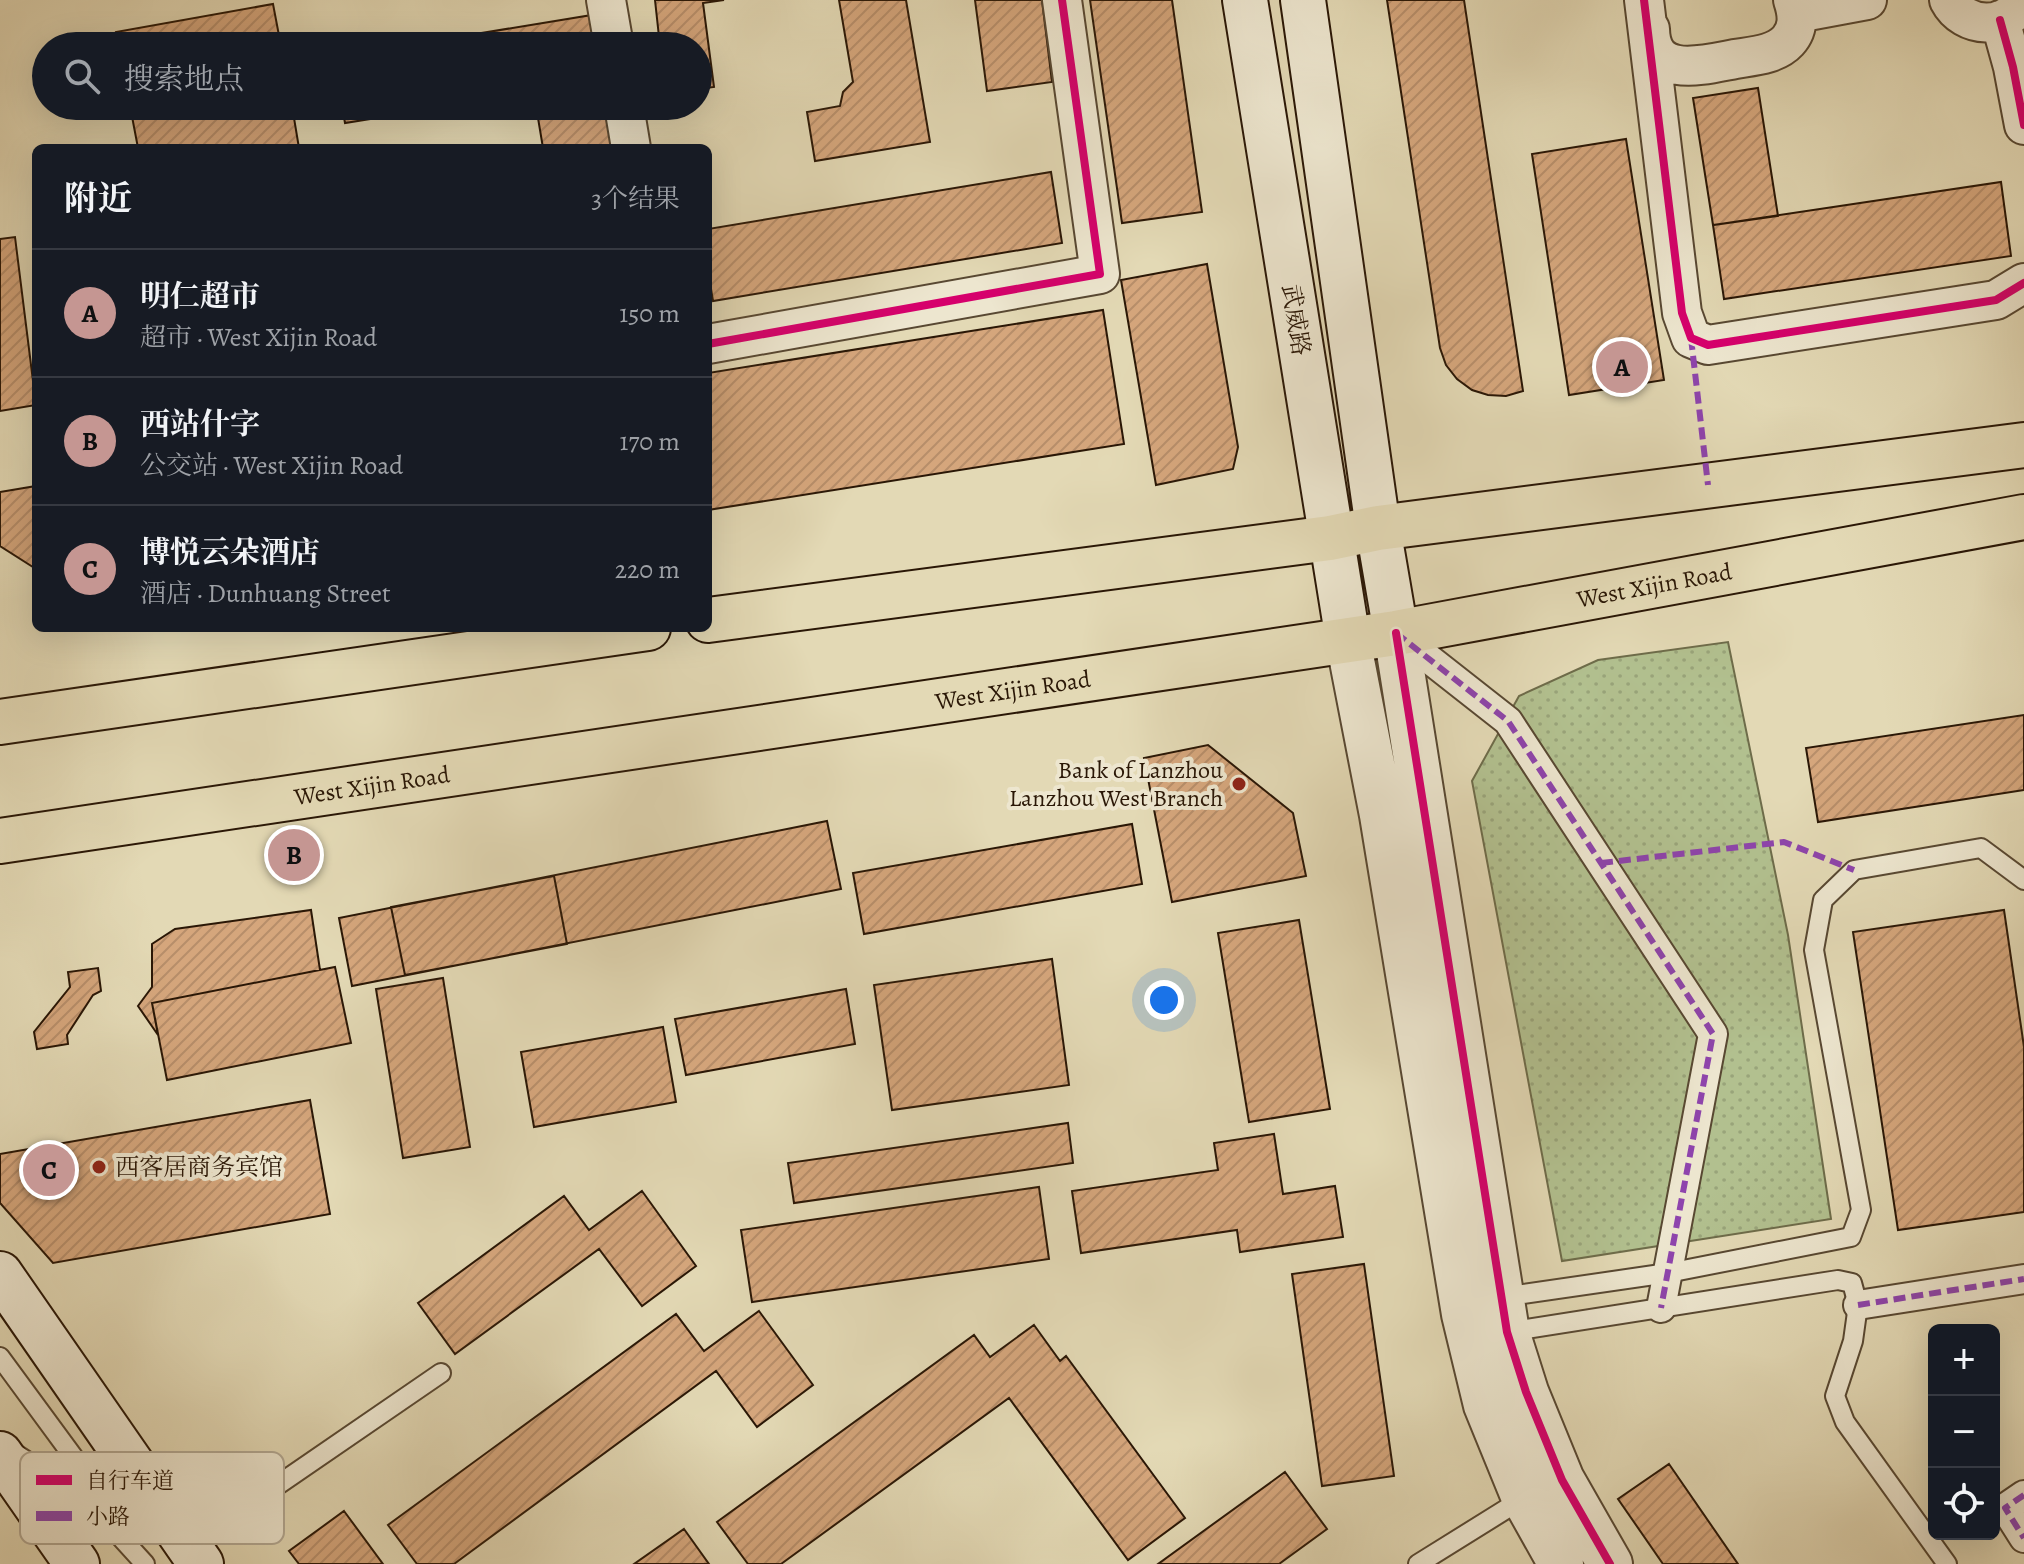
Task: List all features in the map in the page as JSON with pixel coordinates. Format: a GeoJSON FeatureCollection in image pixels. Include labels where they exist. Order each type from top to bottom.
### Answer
{"type":"FeatureCollection","features":[{"type":"Feature","properties":{"kind":"main road"},"geometry":{"type":"LineString","coordinates":[[712,619],[1330,538],[1378,528],[2024,445]]}},
{"type":"Feature","properties":{"kind":"main road","name":"West Xijin Road"},"geometry":{"type":"LineString","coordinates":[[0,841],[1396,633],[2024,517]]}},
{"type":"Feature","properties":{"kind":"main road"},"geometry":{"type":"LineString","coordinates":[[0,722],[620,632]]}},
{"type":"Feature","properties":{"kind":"street"},"geometry":{"type":"LineString","coordinates":[[606,0],[612,32]]}},
{"type":"Feature","properties":{"kind":"street"},"geometry":{"type":"LineString","coordinates":[[712,343],[1100,274],[1062,0]]}},
{"type":"Feature","properties":{"kind":"street","name":"武威路"},"geometry":{"type":"LineString","coordinates":[[1245,0],[1330,538],[1382,815],[1464,1314],[1486,1405],[1524,1498],[1561,1564]]}},
{"type":"Feature","properties":{"kind":"street"},"geometry":{"type":"LineString","coordinates":[[1303,0],[1378,528],[1504,1314],[1526,1392],[1562,1480],[1610,1564]]}},
{"type":"Feature","properties":{"kind":"street"},"geometry":{"type":"LineString","coordinates":[[1647,17],[1651,19],[1658,6],[1666,0]]}},
{"type":"Feature","properties":{"kind":"street"},"geometry":{"type":"LineString","coordinates":[[1647,17],[1654,48],[1663,59],[1676,66],[1691,67],[1778,50],[1796,28],[1795,6],[1867,0]]}},
{"type":"Feature","properties":{"kind":"street"},"geometry":{"type":"LineString","coordinates":[[1949,0],[1962,16],[1977,22],[2011,10],[2013,67],[2024,125]]}},
{"type":"Feature","properties":{"kind":"street"},"geometry":{"type":"LineString","coordinates":[[1647,17],[1682,313],[1691,338],[1708,345],[1996,300],[2024,283]]}},
{"type":"Feature","properties":{"kind":"street"},"geometry":{"type":"LineString","coordinates":[[626,120],[630,144]]}},
{"type":"Feature","properties":{"kind":"street"},"geometry":{"type":"LineString","coordinates":[[1396,633],[1508,721],[1713,1034],[1661,1308]]}},
{"type":"Feature","properties":{"kind":"street"},"geometry":{"type":"LineString","coordinates":[[0,1274],[123,1452]]}},
{"type":"Feature","properties":{"kind":"street"},"geometry":{"type":"LineString","coordinates":[[1858,1305],[2024,1279]]}},
{"type":"Feature","properties":{"kind":"street"},"geometry":{"type":"LineString","coordinates":[[0,1454],[20,1483]]}},
{"type":"Feature","properties":{"kind":"street"},"geometry":{"type":"LineString","coordinates":[[2024,1495],[2005,1508],[2024,1538]]}},
{"type":"Feature","properties":{"kind":"street"},"geometry":{"type":"LineString","coordinates":[[63,1544],[77,1564]]}},
{"type":"Feature","properties":{"kind":"lane"},"geometry":{"type":"LineString","coordinates":[[1504,1314],[1668,1273],[1851,1237],[1861,1210],[1814,950],[1823,900],[1854,870],[1981,848],[2024,880]]}},
{"type":"Feature","properties":{"kind":"lane"},"geometry":{"type":"LineString","coordinates":[[1504,1314],[1661,1308],[1838,1280],[1852,1283],[1858,1305],[1853,1341],[1835,1396],[1845,1422],[1947,1564]]}},
{"type":"Feature","properties":{"kind":"lane"},"geometry":{"type":"LineString","coordinates":[[0,1357],[70,1452]]}},
{"type":"Feature","properties":{"kind":"lane"},"geometry":{"type":"LineString","coordinates":[[284,1483],[441,1373]]}},
{"type":"Feature","properties":{"kind":"lane"},"geometry":{"type":"LineString","coordinates":[[0,1444],[20,1457]]}},
{"type":"Feature","properties":{"kind":"lane"},"geometry":{"type":"LineString","coordinates":[[1418,1564],[1524,1498]]}},
{"type":"Feature","properties":{"kind":"lane"},"geometry":{"type":"LineString","coordinates":[[127,1544],[145,1564]]}},
{"type":"Feature","properties":{"kind":"green space"},"geometry":{"type":"Polygon","coordinates":[[[1728,642],[1788,935],[1831,1219],[1562,1261],[1472,781],[1519,696],[1598,660],[1728,642]]]}},
{"type":"Feature","properties":{"kind":"building"},"geometry":{"type":"Polygon","coordinates":[[[655,0],[724,0],[703,3],[707,32],[658,32],[655,0]]]}},
{"type":"Feature","properties":{"kind":"building"},"geometry":{"type":"Polygon","coordinates":[[[839,0],[906,0],[930,142],[815,161],[807,112],[840,106],[843,92],[853,82],[839,0]]]}},
{"type":"Feature","properties":{"kind":"building"},"geometry":{"type":"Polygon","coordinates":[[[975,0],[1042,0],[1052,82],[987,91],[975,0]]]}},
{"type":"Feature","properties":{"kind":"building"},"geometry":{"type":"Polygon","coordinates":[[[1090,0],[1172,0],[1202,212],[1122,223],[1090,0]]]}},
{"type":"Feature","properties":{"kind":"building"},"geometry":{"type":"Polygon","coordinates":[[[1387,0],[1464,0],[1523,391],[1506,396],[1472,390],[1457,379],[1446,365],[1440,348],[1387,0]]]}},
{"type":"Feature","properties":{"kind":"building"},"geometry":{"type":"Polygon","coordinates":[[[273,4],[278,32],[116,32],[273,4]]]}},
{"type":"Feature","properties":{"kind":"building"},"geometry":{"type":"Polygon","coordinates":[[[598,14],[601,32],[488,32],[598,14]]]}},
{"type":"Feature","properties":{"kind":"building"},"geometry":{"type":"Polygon","coordinates":[[[1758,88],[1778,216],[1713,225],[1693,98],[1758,88]]]}},
{"type":"Feature","properties":{"kind":"building"},"geometry":{"type":"Polygon","coordinates":[[[133,120],[294,120],[298,144],[137,144],[133,120]]]}},
{"type":"Feature","properties":{"kind":"building"},"geometry":{"type":"Polygon","coordinates":[[[538,120],[615,120],[618,144],[542,144],[538,120]]]}},
{"type":"Feature","properties":{"kind":"building"},"geometry":{"type":"Polygon","coordinates":[[[1626,139],[1664,380],[1569,395],[1532,154],[1626,139]]]}},
{"type":"Feature","properties":{"kind":"building"},"geometry":{"type":"Polygon","coordinates":[[[1051,172],[1062,243],[713,301],[712,228],[1051,172]]]}},
{"type":"Feature","properties":{"kind":"building"},"geometry":{"type":"Polygon","coordinates":[[[2001,182],[2011,256],[1724,299],[1713,225],[2001,182]]]}},
{"type":"Feature","properties":{"kind":"building"},"geometry":{"type":"Polygon","coordinates":[[[15,237],[32,373],[32,406],[0,411],[0,239],[15,237]]]}},
{"type":"Feature","properties":{"kind":"building"},"geometry":{"type":"Polygon","coordinates":[[[1207,264],[1238,447],[1233,469],[1156,485],[1121,280],[1207,264]]]}},
{"type":"Feature","properties":{"kind":"building"},"geometry":{"type":"Polygon","coordinates":[[[1103,310],[1124,444],[712,509],[712,372],[1103,310]]]}},
{"type":"Feature","properties":{"kind":"building"},"geometry":{"type":"Polygon","coordinates":[[[32,487],[32,566],[0,546],[0,492],[32,487]]]}},
{"type":"Feature","properties":{"kind":"building"},"geometry":{"type":"Polygon","coordinates":[[[2024,715],[2024,790],[1818,822],[1806,748],[2024,715]]]}},
{"type":"Feature","properties":{"kind":"building"},"geometry":{"type":"Polygon","coordinates":[[[1208,745],[1293,813],[1306,876],[1172,902],[1144,758],[1208,745]]]}},
{"type":"Feature","properties":{"kind":"building"},"geometry":{"type":"Polygon","coordinates":[[[827,821],[841,889],[352,986],[339,918],[827,821]]]}},
{"type":"Feature","properties":{"kind":"building"},"geometry":{"type":"Polygon","coordinates":[[[1132,824],[1142,884],[864,934],[853,873],[1132,824]]]}},
{"type":"Feature","properties":{"kind":"building"},"geometry":{"type":"Polygon","coordinates":[[[554,876],[567,944],[405,975],[391,907],[554,876]]]}},
{"type":"Feature","properties":{"kind":"building"},"geometry":{"type":"Polygon","coordinates":[[[311,910],[320,970],[152,1003],[158,1035],[138,1006],[152,987],[152,944],[175,929],[311,910]]]}},
{"type":"Feature","properties":{"kind":"building"},"geometry":{"type":"Polygon","coordinates":[[[2004,910],[2024,1047],[2024,1212],[1898,1230],[1853,932],[2004,910]]]}},
{"type":"Feature","properties":{"kind":"building"},"geometry":{"type":"Polygon","coordinates":[[[1299,920],[1330,1109],[1249,1122],[1218,933],[1299,920]]]}},
{"type":"Feature","properties":{"kind":"building"},"geometry":{"type":"Polygon","coordinates":[[[1052,959],[1069,1085],[892,1110],[874,985],[1052,959]]]}},
{"type":"Feature","properties":{"kind":"building"},"geometry":{"type":"Polygon","coordinates":[[[335,967],[351,1043],[167,1080],[152,1003],[335,967]]]}},
{"type":"Feature","properties":{"kind":"building"},"geometry":{"type":"Polygon","coordinates":[[[98,968],[101,991],[93,995],[67,1035],[68,1044],[37,1049],[34,1032],[70,987],[68,972],[98,968]]]}},
{"type":"Feature","properties":{"kind":"building"},"geometry":{"type":"Polygon","coordinates":[[[443,978],[470,1147],[403,1158],[376,989],[443,978]]]}},
{"type":"Feature","properties":{"kind":"building"},"geometry":{"type":"Polygon","coordinates":[[[846,989],[855,1044],[686,1075],[675,1019],[846,989]]]}},
{"type":"Feature","properties":{"kind":"building"},"geometry":{"type":"Polygon","coordinates":[[[663,1027],[676,1102],[534,1127],[521,1052],[663,1027]]]}},
{"type":"Feature","properties":{"kind":"building"},"geometry":{"type":"Polygon","coordinates":[[[310,1100],[330,1214],[53,1263],[0,1203],[0,1154],[310,1100]]]}},
{"type":"Feature","properties":{"kind":"building"},"geometry":{"type":"Polygon","coordinates":[[[1068,1123],[1073,1163],[794,1203],[788,1163],[1068,1123]]]}},
{"type":"Feature","properties":{"kind":"building"},"geometry":{"type":"Polygon","coordinates":[[[1274,1134],[1283,1194],[1335,1186],[1343,1237],[1240,1252],[1237,1230],[1081,1253],[1072,1191],[1218,1170],[1214,1143],[1274,1134]]]}},
{"type":"Feature","properties":{"kind":"building"},"geometry":{"type":"Polygon","coordinates":[[[1039,1187],[1049,1259],[752,1302],[741,1230],[1039,1187]]]}},
{"type":"Feature","properties":{"kind":"building"},"geometry":{"type":"Polygon","coordinates":[[[642,1191],[696,1266],[642,1306],[599,1249],[455,1354],[418,1303],[564,1196],[589,1230],[642,1191]]]}},
{"type":"Feature","properties":{"kind":"building"},"geometry":{"type":"Polygon","coordinates":[[[1364,1264],[1394,1476],[1322,1486],[1292,1274],[1364,1264]]]}},
{"type":"Feature","properties":{"kind":"building"},"geometry":{"type":"Polygon","coordinates":[[[759,1311],[813,1385],[757,1427],[716,1371],[454,1564],[417,1564],[388,1525],[676,1314],[704,1351],[759,1311]]]}},
{"type":"Feature","properties":{"kind":"building"},"geometry":{"type":"Polygon","coordinates":[[[1034,1325],[1060,1361],[1066,1356],[1185,1518],[1128,1560],[1009,1398],[781,1564],[748,1564],[717,1522],[974,1335],[990,1357],[1034,1325]]]}},
{"type":"Feature","properties":{"kind":"building"},"geometry":{"type":"Polygon","coordinates":[[[1669,1464],[1738,1564],[1663,1564],[1618,1499],[1669,1464]]]}},
{"type":"Feature","properties":{"kind":"building"},"geometry":{"type":"Polygon","coordinates":[[[1285,1472],[1327,1529],[1279,1564],[1158,1564],[1285,1472]]]}},
{"type":"Feature","properties":{"kind":"building"},"geometry":{"type":"Polygon","coordinates":[[[344,1511],[383,1564],[299,1564],[289,1551],[344,1511]]]}},
{"type":"Feature","properties":{"kind":"building"},"geometry":{"type":"Polygon","coordinates":[[[684,1529],[709,1564],[634,1564],[684,1529]]]}},
{"type":"Feature","properties":{"kind":"marked path"},"geometry":{"type":"LineString","coordinates":[[1691,338],[1708,485]]}},
{"type":"Feature","properties":{"kind":"marked path"},"geometry":{"type":"LineString","coordinates":[[1396,633],[1508,721],[1713,1034],[1661,1308]]}},
{"type":"Feature","properties":{"kind":"marked path"},"geometry":{"type":"LineString","coordinates":[[1601,863],[1784,842],[1854,870]]}},
{"type":"Feature","properties":{"kind":"marked path"},"geometry":{"type":"LineString","coordinates":[[1858,1305],[2024,1279]]}},
{"type":"Feature","properties":{"kind":"marked path"},"geometry":{"type":"LineString","coordinates":[[2024,1495],[2005,1508],[2024,1538]]}},
{"type":"Feature","properties":{"kind":"cycle path"},"geometry":{"type":"LineString","coordinates":[[712,343],[1100,274],[1062,0]]}},
{"type":"Feature","properties":{"kind":"cycle path"},"geometry":{"type":"LineString","coordinates":[[1644,0],[1682,313],[1691,338],[1708,345],[1996,300],[2024,283]]}},
{"type":"Feature","properties":{"kind":"cycle path"},"geometry":{"type":"LineString","coordinates":[[2000,20],[2024,125]]}},
{"type":"Feature","properties":{"kind":"cycle path"},"geometry":{"type":"LineString","coordinates":[[1396,633],[1507,1332],[1526,1392],[1562,1480],[1610,1564]]}},
{"type":"Feature","properties":{"kind":"place","name":"明仁超市"},"geometry":{"type":"Point","coordinates":[1622,367]}},
{"type":"Feature","properties":{"kind":"place","name":"Bank of Lanzhou Lanzhou West Branch"},"geometry":{"type":"Point","coordinates":[1239,784]}},
{"type":"Feature","properties":{"kind":"place","name":"西站什字"},"geometry":{"type":"Point","coordinates":[294,855]}},
{"type":"Feature","properties":{"kind":"place","name":"西客居商务宾馆"},"geometry":{"type":"Point","coordinates":[99,1167]}},
{"type":"Feature","properties":{"kind":"place","name":"博悦云朵酒店"},"geometry":{"type":"Point","coordinates":[49,1170]}}]}
